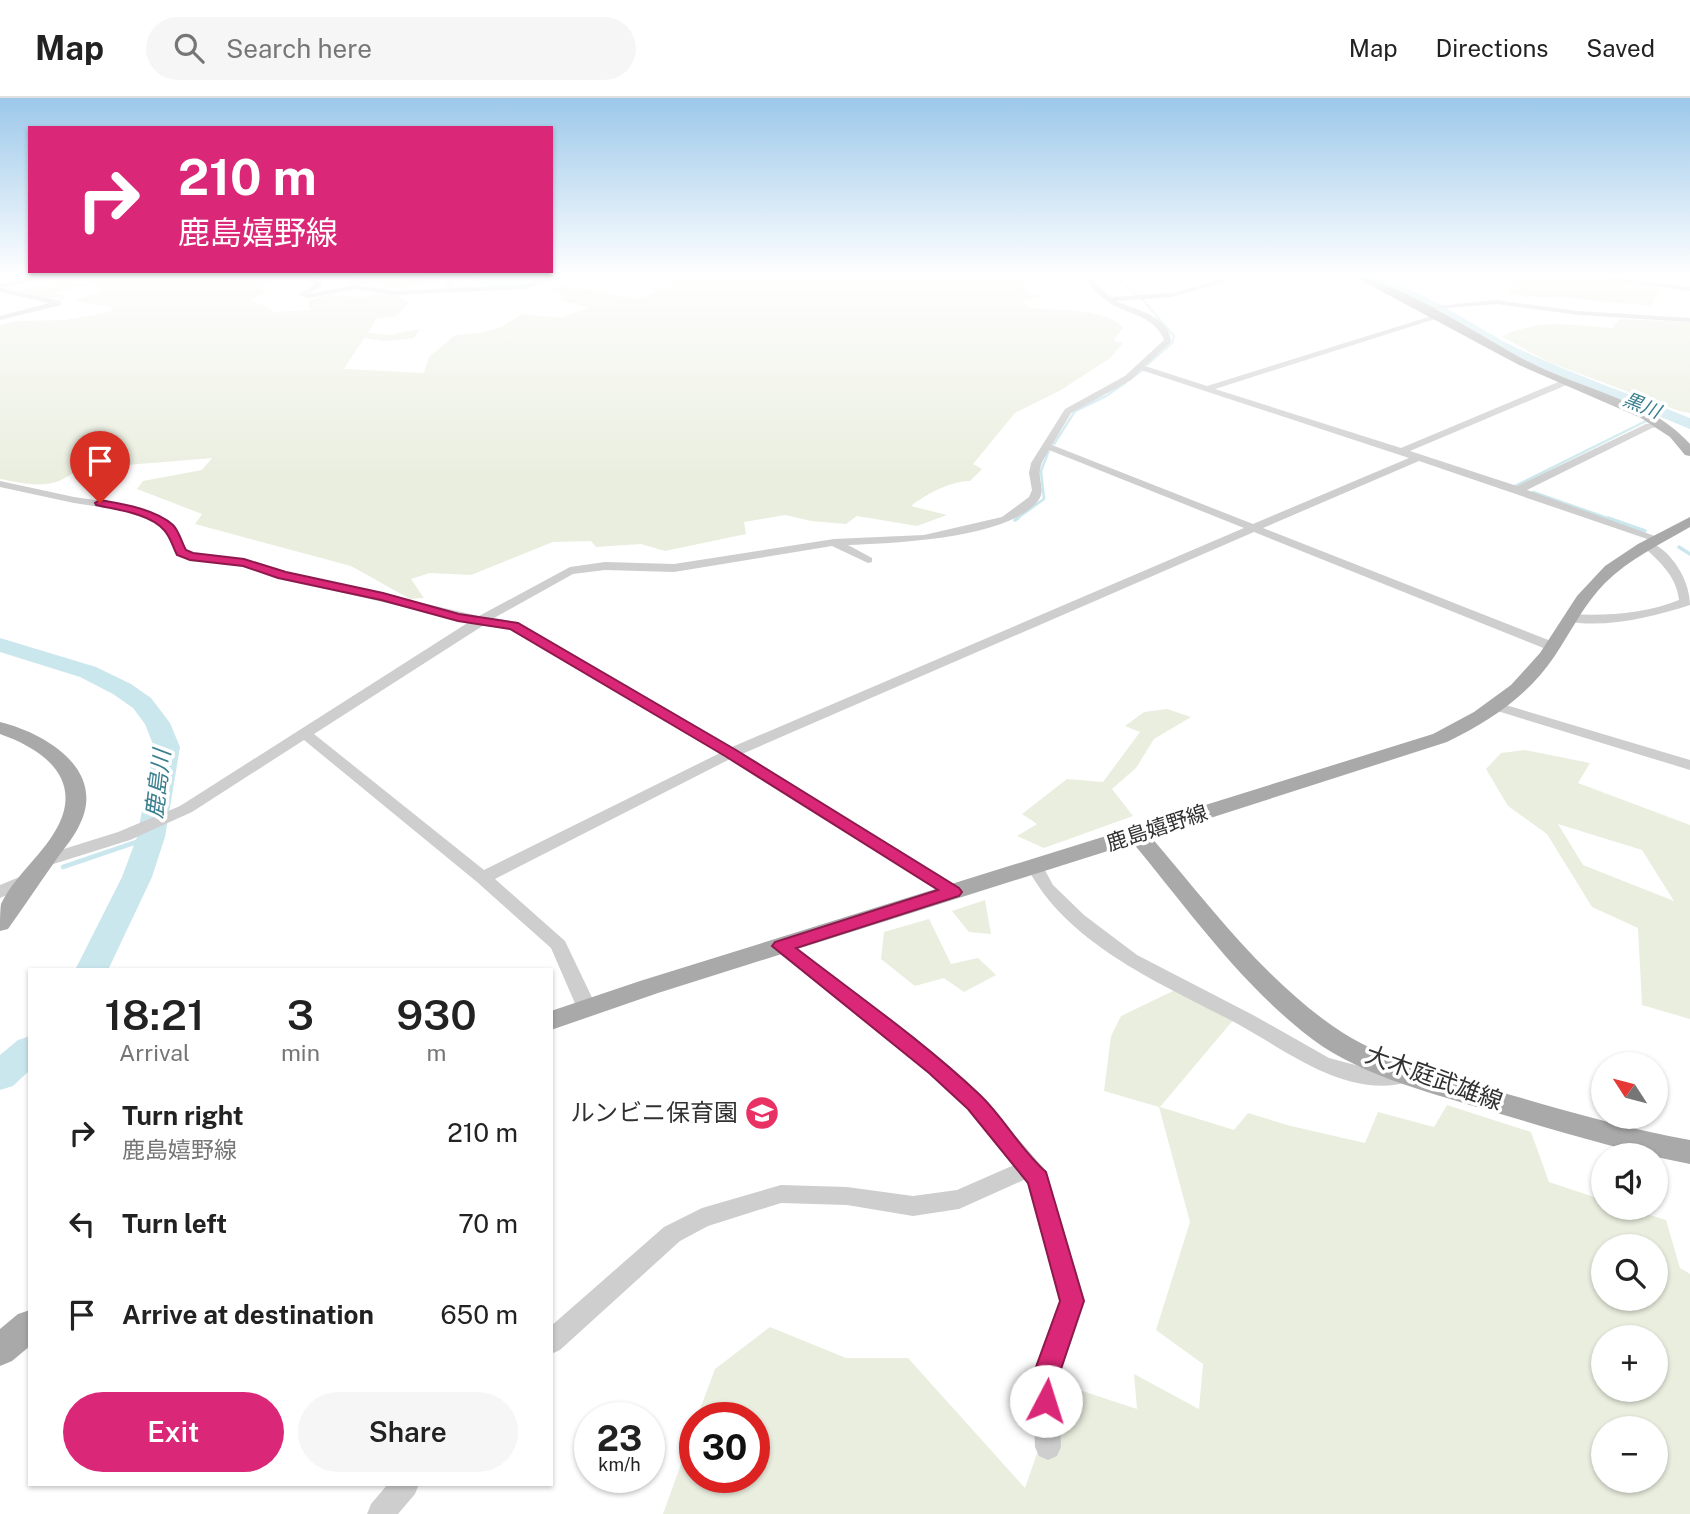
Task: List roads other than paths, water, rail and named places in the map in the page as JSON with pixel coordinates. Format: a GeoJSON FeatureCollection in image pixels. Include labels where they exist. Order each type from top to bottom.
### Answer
{"type":"FeatureCollection","features":[{"type":"Feature","properties":{"kind":"main road"},"geometry":{"type":"LineString","coordinates":[[1482,342],[1494,350],[1627,407],[1674,434],[1690,452]]}},
{"type":"Feature","properties":{"kind":"main road","name":"鹿島嬉野線"},"geometry":{"type":"LineString","coordinates":[[553,1020],[1440,738],[1499,707],[1534,672],[1582,598],[1621,560],[1690,521]]}},
{"type":"Feature","properties":{"kind":"main road"},"geometry":{"type":"LineString","coordinates":[[0,728],[27,737],[57,756],[71,774],[75,798],[70,824],[0,923]]}},
{"type":"Feature","properties":{"kind":"main road","name":"大木庭武雄線"},"geometry":{"type":"LineString","coordinates":[[1137,834],[1279,997],[1316,1028],[1362,1054],[1411,1075],[1582,1128],[1690,1152]]}},
{"type":"Feature","properties":{"kind":"main road"},"geometry":{"type":"LineString","coordinates":[[0,1350],[28,1327]]}},
{"type":"Feature","properties":{"kind":"street"},"geometry":{"type":"LineString","coordinates":[[0,892],[35,870],[186,809],[482,620],[539,587],[581,568],[674,568],[834,542],[923,538],[1006,519],[1034,499],[1037,490],[1034,473],[1036,463],[1068,411],[1128,378],[1166,342]]}},
{"type":"Feature","properties":{"kind":"street"},"geometry":{"type":"LineString","coordinates":[[1209,388],[1345,342]]}},
{"type":"Feature","properties":{"kind":"street"},"geometry":{"type":"LineString","coordinates":[[1139,366],[1518,490],[1652,542],[1685,590],[1687,601],[1677,607],[1644,614],[1569,618]]}},
{"type":"Feature","properties":{"kind":"street"},"geometry":{"type":"LineString","coordinates":[[1403,452],[1566,382]]}},
{"type":"Feature","properties":{"kind":"street"},"geometry":{"type":"LineString","coordinates":[[1518,490],[1649,426],[1660,425]]}},
{"type":"Feature","properties":{"kind":"street"},"geometry":{"type":"LineString","coordinates":[[1046,446],[1551,646]]}},
{"type":"Feature","properties":{"kind":"street"},"geometry":{"type":"LineString","coordinates":[[483,877],[731,753],[1419,457]]}},
{"type":"Feature","properties":{"kind":"street"},"geometry":{"type":"LineString","coordinates":[[0,484],[122,507],[156,519],[170,528],[181,552],[190,556],[244,563],[458,617],[504,622],[530,634],[731,753],[953,892]]}},
{"type":"Feature","properties":{"kind":"street"},"geometry":{"type":"LineString","coordinates":[[834,542],[869,560]]}},
{"type":"Feature","properties":{"kind":"street"},"geometry":{"type":"LineString","coordinates":[[1499,707],[1690,765]]}},
{"type":"Feature","properties":{"kind":"street"},"geometry":{"type":"LineString","coordinates":[[304,733],[483,877],[559,945],[586,1008]]}},
{"type":"Feature","properties":{"kind":"street"},"geometry":{"type":"LineString","coordinates":[[1035,867],[1046,888],[1078,919],[1131,960],[1323,1064],[1378,1079],[1411,1075]]}},
{"type":"Feature","properties":{"kind":"street"},"geometry":{"type":"LineString","coordinates":[[781,946],[936,1067],[975,1103],[1027,1169],[1038,1178],[1072,1301],[1045,1378],[1048,1447]]}},
{"type":"Feature","properties":{"kind":"street"},"geometry":{"type":"LineString","coordinates":[[553,1340],[672,1234],[702,1217],[781,1194],[847,1196],[913,1206],[958,1199],[1027,1169]]}},
{"type":"Feature","properties":{"kind":"street"},"geometry":{"type":"LineString","coordinates":[[381,1514],[403,1486]]}},
{"type":"Feature","properties":{"kind":"waterway"},"geometry":{"type":"LineString","coordinates":[[1147,365],[1172,342]]}},
{"type":"Feature","properties":{"kind":"waterway","name":"黒川"},"geometry":{"type":"LineString","coordinates":[[1495,342],[1690,424]]}},
{"type":"Feature","properties":{"kind":"waterway"},"geometry":{"type":"LineString","coordinates":[[1122,385],[1143,370]]}},
{"type":"Feature","properties":{"kind":"waterway"},"geometry":{"type":"LineString","coordinates":[[1054,444],[1075,411],[1125,383]]}},
{"type":"Feature","properties":{"kind":"waterway"},"geometry":{"type":"LineString","coordinates":[[1515,486],[1646,421]]}},
{"type":"Feature","properties":{"kind":"waterway"},"geometry":{"type":"LineString","coordinates":[[1018,518],[1015,520],[1044,499],[1041,471],[1049,450]]}},
{"type":"Feature","properties":{"kind":"waterway"},"geometry":{"type":"LineString","coordinates":[[1533,492],[1613,520]]}},
{"type":"Feature","properties":{"kind":"waterway"},"geometry":{"type":"LineString","coordinates":[[1608,518],[1645,531]]}},
{"type":"Feature","properties":{"kind":"waterway"},"geometry":{"type":"LineString","coordinates":[[1679,547],[1690,554]]}},
{"type":"Feature","properties":{"kind":"waterway","name":"鹿島川"},"geometry":{"type":"LineString","coordinates":[[0,645],[88,672],[122,689],[142,703],[157,723],[167,747],[151,837],[137,877],[92,968]]}},
{"type":"Feature","properties":{"kind":"waterway"},"geometry":{"type":"LineString","coordinates":[[63,867],[151,837]]}},
{"type":"Feature","properties":{"kind":"waterway","name":"鹿島川"},"geometry":{"type":"LineString","coordinates":[[0,1076],[28,1051]]}},
{"type":"Feature","properties":{"kind":"place","name":"ルンビニ保育園"},"geometry":{"type":"Point","coordinates":[762,1113]}}]}
